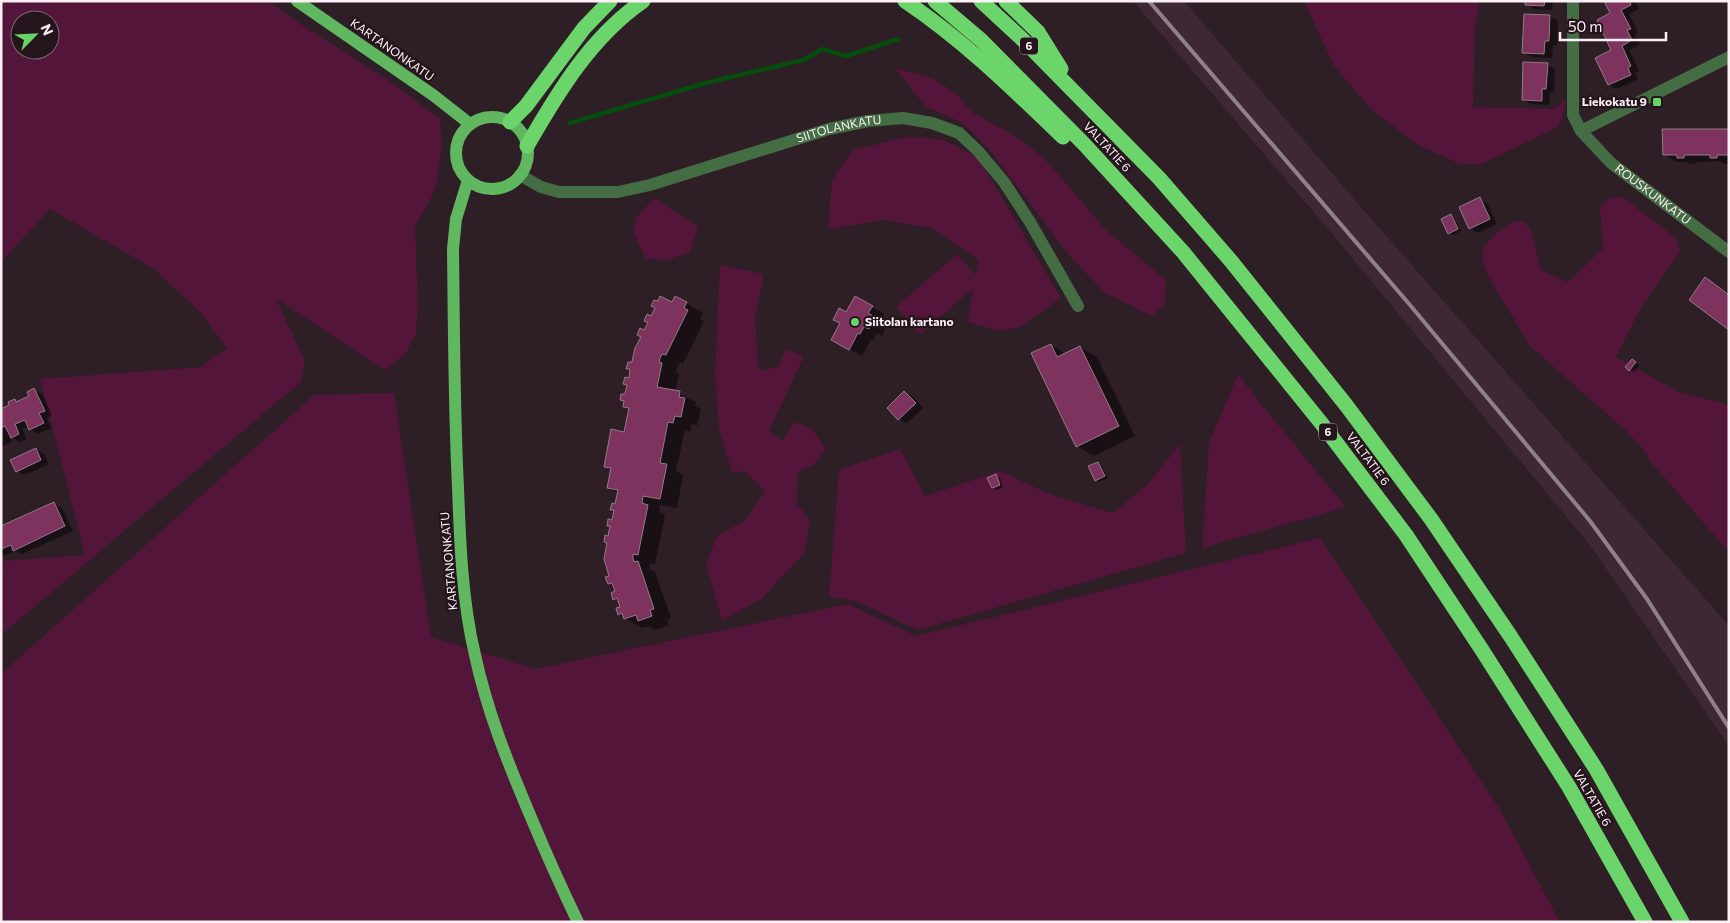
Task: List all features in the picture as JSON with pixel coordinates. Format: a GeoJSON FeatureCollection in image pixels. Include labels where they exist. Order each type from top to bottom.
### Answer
{"type":"FeatureCollection","features":[{"type":"Feature","properties":{"kind":"highway"},"geometry":{"type":"LineString","coordinates":[[510,122],[526,106],[584,28],[610,1]]}},
{"type":"Feature","properties":{"kind":"highway"},"geometry":{"type":"LineString","coordinates":[[527,146],[586,53],[623,15],[643,1]]}},
{"type":"Feature","properties":{"kind":"highway"},"geometry":{"type":"LineString","coordinates":[[905,1],[928,17],[1006,82],[1183,252]]}},
{"type":"Feature","properties":{"kind":"highway","name":"VALTATIE 6"},"geometry":{"type":"LineString","coordinates":[[935,1],[980,40],[1084,144],[1183,252],[1322,424],[1406,535],[1482,650],[1569,787],[1645,922]]}},
{"type":"Feature","properties":{"kind":"highway","name":"VALTATIE 6"},"geometry":{"type":"LineString","coordinates":[[981,1],[1021,38],[1160,178],[1231,261],[1346,405],[1431,519],[1511,637],[1596,769],[1682,922]]}},
{"type":"Feature","properties":{"kind":"highway"},"geometry":{"type":"LineString","coordinates":[[1006,1],[1038,32],[1076,93]]}},
{"type":"Feature","properties":{"kind":"main road","name":"KARTANONKATU"},"geometry":{"type":"LineString","coordinates":[[297,1],[470,124]]}},
{"type":"Feature","properties":{"kind":"main road"},"geometry":{"type":"LineString","coordinates":[[500,118],[510,122],[521,132],[527,146],[526,166],[520,175],[509,185],[495,189],[481,187],[468,180],[460,170],[456,158],[457,145],[462,133],[470,124],[480,119],[500,118]]}},
{"type":"Feature","properties":{"kind":"main road","name":"KARTANONKATU"},"geometry":{"type":"LineString","coordinates":[[468,180],[456,219],[453,249],[457,472],[464,595],[474,654],[490,713],[517,785],[578,922]]}},
{"type":"Feature","properties":{"kind":"street"},"geometry":{"type":"LineString","coordinates":[[1573,1],[1573,115],[1581,131],[1729,57]]}},
{"type":"Feature","properties":{"kind":"street","name":"SIITOLANKATU"},"geometry":{"type":"LineString","coordinates":[[520,175],[541,187],[559,192],[618,192],[650,186],[829,129],[868,121],[903,118],[932,123],[960,133],[1004,182],[1030,222],[1078,306]]}},
{"type":"Feature","properties":{"kind":"street","name":"ROUSKUNKATU"},"geometry":{"type":"LineString","coordinates":[[1581,131],[1611,163],[1729,252]]}},
{"type":"Feature","properties":{"kind":"shaded area"},"geometry":{"type":"Polygon","coordinates":[[[1,1],[268,1],[387,79],[440,119],[442,147],[437,181],[431,198],[415,226],[418,305],[416,333],[406,353],[385,370],[276,299],[305,361],[301,382],[1,635],[1,561],[85,555],[40,379],[201,367],[227,348],[200,312],[154,269],[50,209],[1,262],[1,1]]]}},
{"type":"Feature","properties":{"kind":"shaded area"},"geometry":{"type":"Polygon","coordinates":[[[1133,1],[1184,1],[1360,206],[1729,626],[1729,746],[1589,544],[1329,230],[1133,1]]]}},
{"type":"Feature","properties":{"kind":"shaded area"},"geometry":{"type":"Polygon","coordinates":[[[1304,1],[1480,1],[1475,27],[1473,107],[1553,109],[1566,100],[1562,120],[1556,128],[1482,164],[1460,164],[1418,145],[1373,111],[1334,66],[1304,1]]]}},
{"type":"Feature","properties":{"kind":"shaded area"},"geometry":{"type":"Polygon","coordinates":[[[895,68],[934,79],[957,94],[972,112],[1011,134],[1043,157],[1106,230],[1166,280],[1165,304],[1152,316],[1105,293],[1068,254],[992,153],[963,123],[926,107],[895,68]]]}},
{"type":"Feature","properties":{"kind":"shaded area"},"geometry":{"type":"Polygon","coordinates":[[[911,136],[943,140],[978,157],[1061,298],[1020,327],[998,331],[968,322],[973,288],[920,335],[896,307],[957,254],[976,275],[979,260],[932,228],[883,220],[828,229],[832,180],[853,150],[911,136]]]}},
{"type":"Feature","properties":{"kind":"shaded area"},"geometry":{"type":"Polygon","coordinates":[[[1621,196],[1676,238],[1680,251],[1640,309],[1616,357],[1680,393],[1724,403],[1729,407],[1729,552],[1651,462],[1644,450],[1624,429],[1530,346],[1488,276],[1483,261],[1483,248],[1495,234],[1513,222],[1525,222],[1532,233],[1541,270],[1568,282],[1603,248],[1600,207],[1608,199],[1621,196]]]}},
{"type":"Feature","properties":{"kind":"shaded area"},"geometry":{"type":"Polygon","coordinates":[[[654,198],[698,227],[690,252],[667,260],[646,259],[633,232],[636,218],[654,198]]]}},
{"type":"Feature","properties":{"kind":"shaded area"},"geometry":{"type":"Polygon","coordinates":[[[720,265],[764,274],[755,318],[760,371],[778,367],[786,349],[804,356],[769,431],[782,441],[795,422],[812,429],[826,450],[813,465],[798,472],[797,504],[810,520],[804,554],[761,599],[722,621],[706,564],[717,536],[746,520],[765,491],[745,471],[732,473],[719,428],[715,373],[720,265]]]}},
{"type":"Feature","properties":{"kind":"shaded area"},"geometry":{"type":"Polygon","coordinates":[[[1238,374],[1346,507],[1202,548],[1209,443],[1238,374]]]}},
{"type":"Feature","properties":{"kind":"shaded area"},"geometry":{"type":"Polygon","coordinates":[[[394,393],[431,637],[535,669],[848,604],[916,636],[1320,538],[1499,808],[1560,922],[1,922],[1,674],[314,395],[394,393]]]}},
{"type":"Feature","properties":{"kind":"shaded area"},"geometry":{"type":"Polygon","coordinates":[[[1180,444],[1186,553],[918,630],[855,601],[829,597],[839,470],[900,449],[925,496],[1000,471],[1052,495],[1113,513],[1148,484],[1180,444]]]}},
{"type":"Feature","properties":{"kind":"building"},"geometry":{"type":"Polygon","coordinates":[[[1525,1],[1545,1],[1544,6],[1525,5],[1525,1]]]}},
{"type":"Feature","properties":{"kind":"building"},"geometry":{"type":"Polygon","coordinates":[[[1604,1],[1630,1],[1631,5],[1621,10],[1631,29],[1627,30],[1632,40],[1622,46],[1631,66],[1628,68],[1631,75],[1608,85],[1595,58],[1611,50],[1597,20],[1610,13],[1604,1]]]}},
{"type":"Feature","properties":{"kind":"building"},"geometry":{"type":"Polygon","coordinates":[[[1524,14],[1550,15],[1549,41],[1545,41],[1544,54],[1522,53],[1524,14]]]}},
{"type":"Feature","properties":{"kind":"building"},"geometry":{"type":"Polygon","coordinates":[[[1523,62],[1548,63],[1546,89],[1542,89],[1542,101],[1522,100],[1523,62]]]}},
{"type":"Feature","properties":{"kind":"building"},"geometry":{"type":"Polygon","coordinates":[[[1662,129],[1729,129],[1729,155],[1717,155],[1717,158],[1710,158],[1710,155],[1684,155],[1684,158],[1677,158],[1677,155],[1663,155],[1662,129]]]}},
{"type":"Feature","properties":{"kind":"building"},"geometry":{"type":"Polygon","coordinates":[[[1480,197],[1490,219],[1469,229],[1459,207],[1480,197]]]}},
{"type":"Feature","properties":{"kind":"building"},"geometry":{"type":"Polygon","coordinates":[[[1451,214],[1458,229],[1448,234],[1441,219],[1451,214]]]}},
{"type":"Feature","properties":{"kind":"building"},"geometry":{"type":"Polygon","coordinates":[[[1705,277],[1729,295],[1729,330],[1689,300],[1705,277]]]}},
{"type":"Feature","properties":{"kind":"building"},"geometry":{"type":"Polygon","coordinates":[[[660,296],[672,302],[675,296],[687,302],[684,308],[688,310],[666,355],[662,354],[660,358],[659,362],[662,363],[657,387],[680,391],[679,397],[685,398],[681,417],[675,416],[673,423],[668,422],[660,463],[667,464],[660,499],[643,496],[642,503],[648,505],[638,555],[633,554],[633,558],[634,562],[638,561],[654,609],[650,610],[652,616],[638,621],[636,615],[624,619],[622,613],[618,615],[616,608],[620,607],[617,598],[613,600],[611,593],[615,591],[612,583],[608,584],[605,577],[609,576],[604,559],[607,543],[604,542],[605,535],[608,536],[610,526],[607,526],[608,519],[612,520],[614,510],[610,510],[612,503],[615,504],[618,490],[607,488],[611,468],[604,467],[611,429],[624,432],[629,408],[623,407],[624,401],[620,400],[621,394],[625,394],[627,385],[623,384],[625,377],[629,378],[630,369],[626,369],[628,362],[632,362],[635,348],[641,337],[637,335],[640,328],[644,330],[648,323],[644,321],[647,314],[651,316],[655,308],[651,306],[654,300],[658,301],[660,296]]]}},
{"type":"Feature","properties":{"kind":"building","name":"Siitolan kartano"},"geometry":{"type":"Polygon","coordinates":[[[855,296],[873,306],[868,313],[875,317],[869,329],[864,327],[860,334],[858,333],[849,350],[831,340],[840,323],[833,320],[839,308],[846,312],[855,296]]]}},
{"type":"Feature","properties":{"kind":"building"},"geometry":{"type":"Polygon","coordinates":[[[1051,344],[1057,357],[1080,346],[1119,426],[1076,447],[1031,353],[1051,344]]]}},
{"type":"Feature","properties":{"kind":"building"},"geometry":{"type":"Polygon","coordinates":[[[1632,359],[1636,362],[1629,371],[1625,367],[1632,359]]]}},
{"type":"Feature","properties":{"kind":"building"},"geometry":{"type":"Polygon","coordinates":[[[34,388],[45,411],[39,413],[44,423],[29,430],[25,420],[15,424],[19,434],[11,438],[5,426],[1,428],[1,409],[9,405],[8,402],[15,399],[16,402],[29,396],[27,392],[34,388]]]}},
{"type":"Feature","properties":{"kind":"building"},"geometry":{"type":"Polygon","coordinates":[[[904,391],[916,403],[898,420],[887,408],[904,391]]]}},
{"type":"Feature","properties":{"kind":"building"},"geometry":{"type":"Polygon","coordinates":[[[36,448],[41,460],[16,472],[10,460],[36,448]]]}},
{"type":"Feature","properties":{"kind":"building"},"geometry":{"type":"Polygon","coordinates":[[[1098,462],[1105,476],[1095,481],[1088,466],[1098,462]]]}},
{"type":"Feature","properties":{"kind":"building"},"geometry":{"type":"Polygon","coordinates":[[[996,474],[1000,485],[992,488],[987,478],[996,474]]]}},
{"type":"Feature","properties":{"kind":"building"},"geometry":{"type":"Polygon","coordinates":[[[54,502],[65,526],[13,551],[11,545],[1,549],[1,526],[54,502]]]}},
{"type":"Feature","properties":{"kind":"waterway"},"geometry":{"type":"LineString","coordinates":[[570,123],[709,82],[804,60],[822,49],[846,56],[898,39]]}},
{"type":"Feature","properties":{"kind":"railway"},"geometry":{"type":"LineString","coordinates":[[1149,1],[1410,305],[1590,521],[1647,599],[1729,728]]}},
{"type":"Feature","properties":{"kind":"place","name":"Liekokatu 9"},"geometry":{"type":"Point","coordinates":[1657,102]}},
{"type":"Feature","properties":{"kind":"place","name":"Siitolan kartano"},"geometry":{"type":"Point","coordinates":[855,322]}}]}
